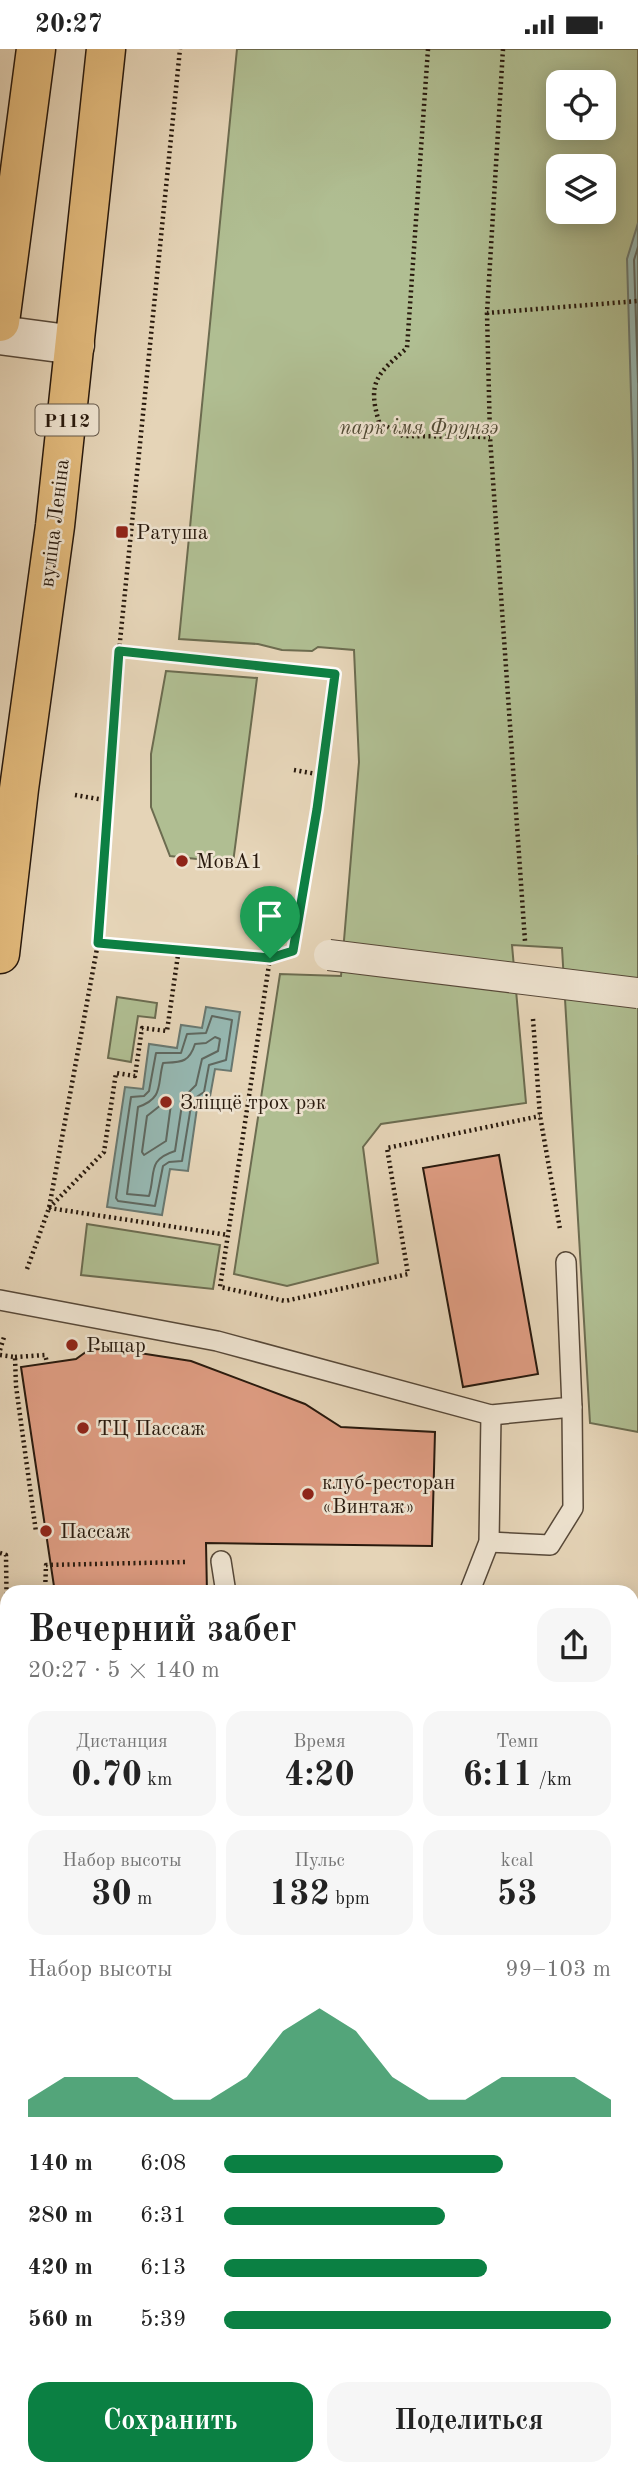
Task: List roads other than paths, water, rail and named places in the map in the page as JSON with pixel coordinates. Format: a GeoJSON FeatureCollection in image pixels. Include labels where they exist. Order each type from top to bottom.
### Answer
{"type":"FeatureCollection","features":[{"type":"Feature","properties":{"kind":"main road"},"geometry":{"type":"LineString","coordinates":[[0,322],[36,49]]}},
{"type":"Feature","properties":{"kind":"main road","name":"вуліца Леніна"},"geometry":{"type":"LineString","coordinates":[[0,954],[19,789],[55,526],[106,49]]}},
{"type":"Feature","properties":{"kind":"street"},"geometry":{"type":"LineString","coordinates":[[0,335],[75,345]]}},
{"type":"Feature","properties":{"kind":"street"},"geometry":{"type":"LineString","coordinates":[[329,955],[638,993]]}},
{"type":"Feature","properties":{"kind":"lane"},"geometry":{"type":"LineString","coordinates":[[489,1542],[550,1545],[573,1508],[566,1262]]}},
{"type":"Feature","properties":{"kind":"lane"},"geometry":{"type":"LineString","coordinates":[[8,1301],[216,1341],[491,1415],[572,1406]]}},
{"type":"Feature","properties":{"kind":"lane"},"geometry":{"type":"LineString","coordinates":[[472,1585],[489,1542],[491,1415]]}},
{"type":"Feature","properties":{"kind":"lane"},"geometry":{"type":"LineString","coordinates":[[221,1562],[225,1585]]}},
{"type":"Feature","properties":{"kind":"water"},"geometry":{"type":"Polygon","coordinates":[[[638,223],[638,855],[633,463],[627,259],[638,223]]]}},
{"type":"Feature","properties":{"kind":"water"},"geometry":{"type":"Polygon","coordinates":[[[206,1007],[240,1012],[231,1071],[215,1069],[209,1102],[198,1101],[188,1171],[170,1169],[162,1215],[107,1207],[125,1087],[143,1089],[149,1044],[177,1048],[181,1025],[202,1028],[206,1007]]]}},
{"type":"Feature","properties":{"kind":"place","name":"Ратуша"},"geometry":{"type":"Point","coordinates":[122,532]}},
{"type":"Feature","properties":{"kind":"place","name":"МовА1"},"geometry":{"type":"Point","coordinates":[182,861]}},
{"type":"Feature","properties":{"kind":"place","name":"Зліццё трох рэк"},"geometry":{"type":"Point","coordinates":[166,1102]}},
{"type":"Feature","properties":{"kind":"place","name":"Рыцар"},"geometry":{"type":"Point","coordinates":[72,1345]}},
{"type":"Feature","properties":{"kind":"place","name":"ТЦ Пассаж"},"geometry":{"type":"Point","coordinates":[83,1428]}},
{"type":"Feature","properties":{"kind":"place","name":"клуб-ресторан «Винтаж»"},"geometry":{"type":"Point","coordinates":[308,1494]}},
{"type":"Feature","properties":{"kind":"place","name":"Пассаж"},"geometry":{"type":"Point","coordinates":[46,1531]}},
{"type":"Feature","properties":{"kind":"park label","name":"парк імя Фрунзэ"},"geometry":{"type":"Point","coordinates":[419,427]}}]}
